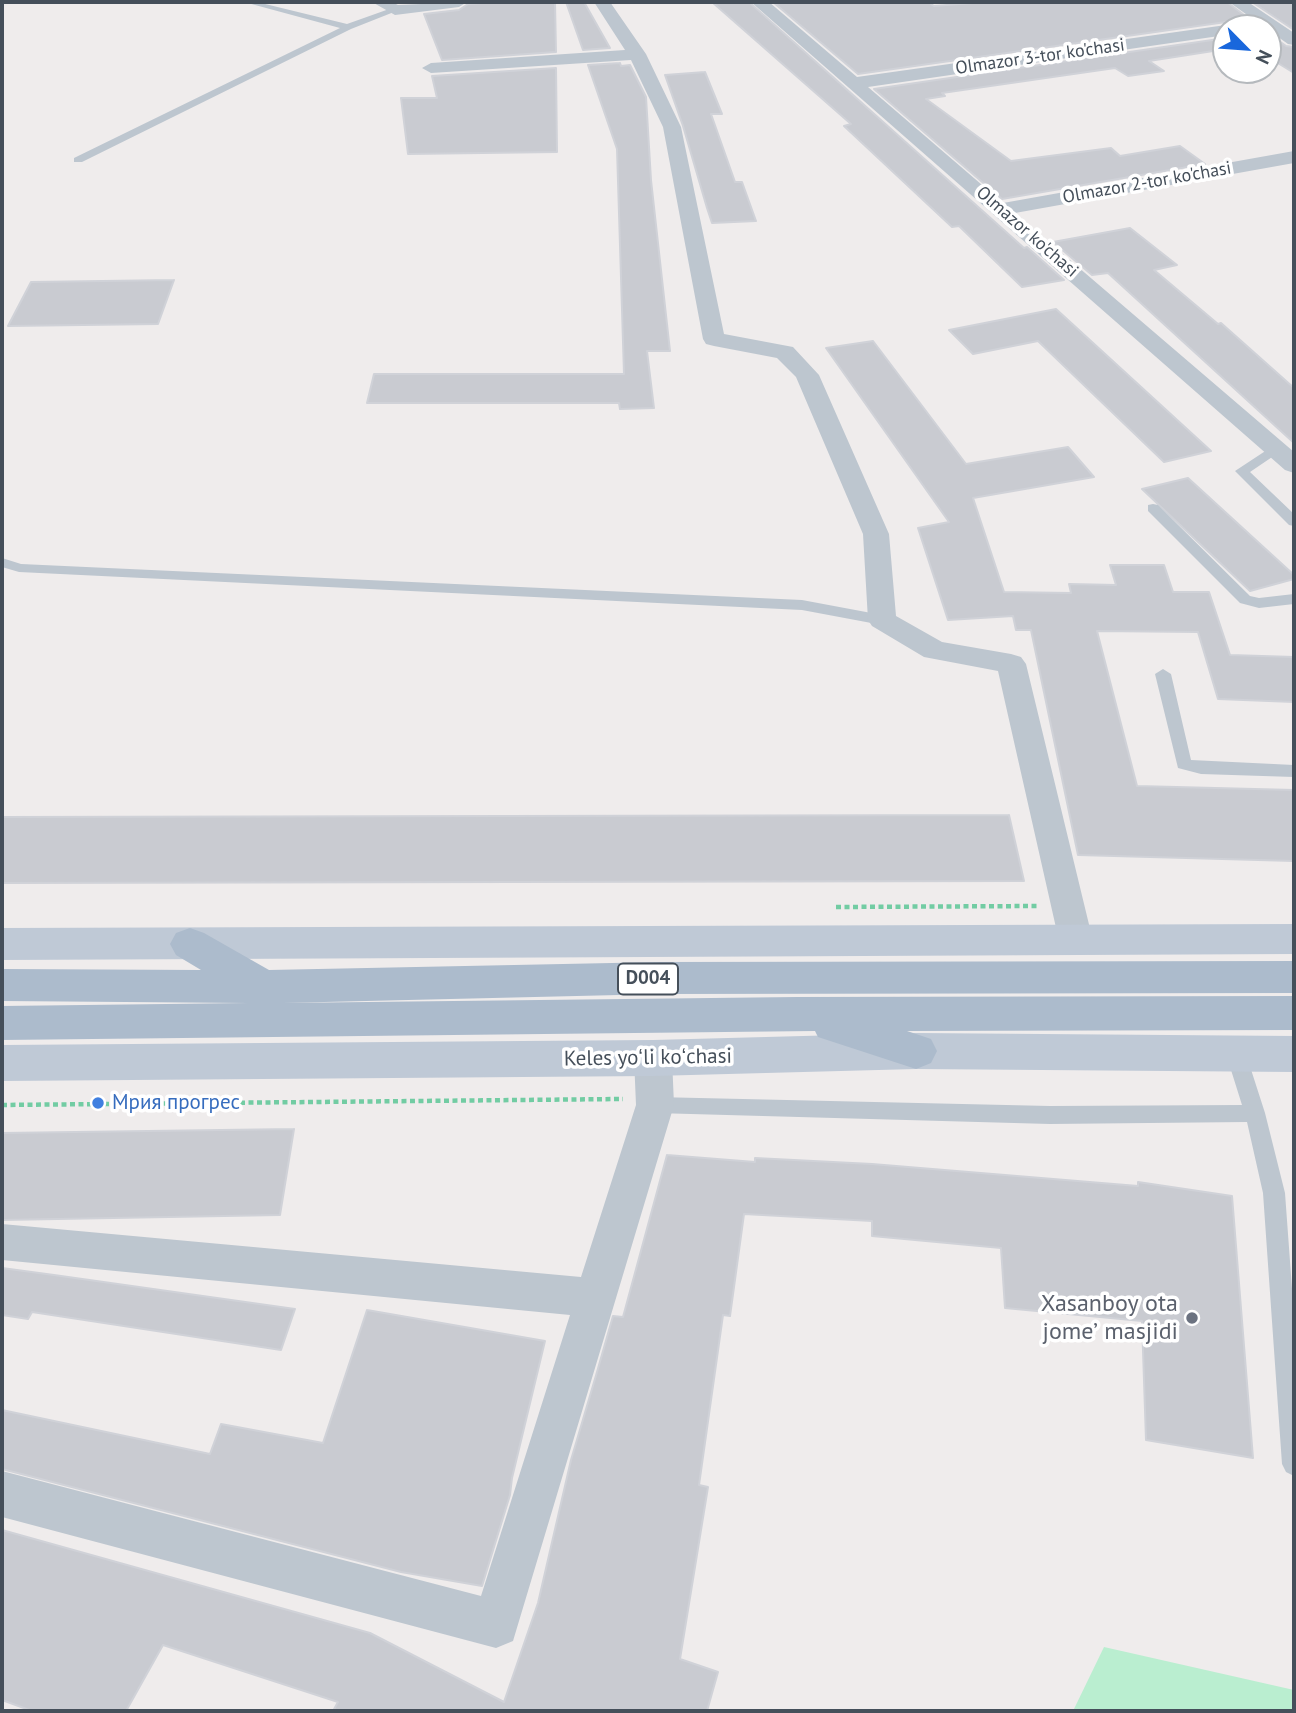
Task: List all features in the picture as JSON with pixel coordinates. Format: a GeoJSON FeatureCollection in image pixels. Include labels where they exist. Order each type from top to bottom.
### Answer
{"type":"FeatureCollection","features":[{"type":"Feature","properties":{"kind":"main road"},"geometry":{"type":"LineString","coordinates":[[190,944],[261,986]]}},
{"type":"Feature","properties":{"kind":"main road","name":"D004"},"geometry":{"type":"LineString","coordinates":[[2,985],[261,986],[661,978],[1294,977]]}},
{"type":"Feature","properties":{"kind":"main road","name":"Keles yoʻli koʻchasi"},"geometry":{"type":"LineString","coordinates":[[2,1023],[797,1014],[1294,1013]]}},
{"type":"Feature","properties":{"kind":"main road"},"geometry":{"type":"LineString","coordinates":[[797,1014],[916,1051]]}},
{"type":"Feature","properties":{"kind":"street"},"geometry":{"type":"LineString","coordinates":[[380,2],[395,10],[459,2]]}},
{"type":"Feature","properties":{"kind":"street"},"geometry":{"type":"LineString","coordinates":[[602,2],[637,54],[673,127],[714,339],[785,352],[807,375],[876,534],[882,620],[934,650],[1011,664],[1076,941]]}},
{"type":"Feature","properties":{"kind":"street","name":"Olmazor ko'chasi"},"geometry":{"type":"LineString","coordinates":[[759,2],[1288,452]]}},
{"type":"Feature","properties":{"kind":"street"},"geometry":{"type":"LineString","coordinates":[[1237,2],[1256,14]]}},
{"type":"Feature","properties":{"kind":"street","name":"Olmazor 3-tor ko'chasi"},"geometry":{"type":"LineString","coordinates":[[855,83],[1212,32]]}},
{"type":"Feature","properties":{"kind":"street"},"geometry":{"type":"LineString","coordinates":[[431,68],[637,54]]}},
{"type":"Feature","properties":{"kind":"street","name":"Olmazor 2-tor ko'chasi"},"geometry":{"type":"LineString","coordinates":[[1001,209],[1294,157]]}},
{"type":"Feature","properties":{"kind":"street"},"geometry":{"type":"LineString","coordinates":[[2,944],[1294,939]]}},
{"type":"Feature","properties":{"kind":"street","name":"Keles yoʻli koʻchasi"},"geometry":{"type":"LineString","coordinates":[[2,1063],[653,1058],[916,1051],[1294,1054]]}},
{"type":"Feature","properties":{"kind":"street"},"geometry":{"type":"LineString","coordinates":[[2,1494],[496,1624],[597,1298],[645,1102],[653,1058]]}},
{"type":"Feature","properties":{"kind":"street"},"geometry":{"type":"LineString","coordinates":[[2,1242],[597,1298]]}},
{"type":"Feature","properties":{"kind":"lane"},"geometry":{"type":"LineString","coordinates":[[248,2],[348,27]]}},
{"type":"Feature","properties":{"kind":"lane"},"geometry":{"type":"LineString","coordinates":[[78,160],[348,27],[395,10]]}},
{"type":"Feature","properties":{"kind":"lane"},"geometry":{"type":"LineString","coordinates":[[1288,452],[1242,471],[1294,522]]}},
{"type":"Feature","properties":{"kind":"lane"},"geometry":{"type":"LineString","coordinates":[[1153,509],[1245,600],[1259,603],[1294,599]]}},
{"type":"Feature","properties":{"kind":"lane"},"geometry":{"type":"LineString","coordinates":[[2,562],[19,568],[802,605],[882,620]]}},
{"type":"Feature","properties":{"kind":"lane"},"geometry":{"type":"LineString","coordinates":[[1163,674],[1184,764],[1201,768],[1294,771]]}},
{"type":"Feature","properties":{"kind":"lane"},"geometry":{"type":"LineString","coordinates":[[1236,1054],[1255,1113],[1274,1193],[1294,1464]]}},
{"type":"Feature","properties":{"kind":"lane"},"geometry":{"type":"LineString","coordinates":[[645,1102],[1050,1115],[1255,1113]]}},
{"type":"Feature","properties":{"kind":"path"},"geometry":{"type":"LineString","coordinates":[[2,1105],[645,1102]]}},
{"type":"Feature","properties":{"kind":"green space"},"geometry":{"type":"Polygon","coordinates":[[[1104,1647],[1294,1690],[1294,1711],[1073,1711],[1104,1647]]]}},
{"type":"Feature","properties":{"kind":"building"},"geometry":{"type":"Polygon","coordinates":[[[555,2],[556,52],[442,60],[424,14],[459,10],[468,4],[555,2]]]}},
{"type":"Feature","properties":{"kind":"building"},"geometry":{"type":"Polygon","coordinates":[[[566,2],[584,2],[610,48],[583,50],[566,2]]]}},
{"type":"Feature","properties":{"kind":"building"},"geometry":{"type":"Polygon","coordinates":[[[712,2],[749,2],[1024,248],[1027,247],[1064,280],[1022,287],[959,226],[952,227],[844,126],[851,124],[712,2]]]}},
{"type":"Feature","properties":{"kind":"building"},"geometry":{"type":"Polygon","coordinates":[[[773,2],[928,2],[934,6],[986,2],[1227,2],[1243,14],[1212,14],[1212,24],[858,74],[773,2]]]}},
{"type":"Feature","properties":{"kind":"building"},"geometry":{"type":"Polygon","coordinates":[[[1252,2],[1294,2],[1294,30],[1282,22],[1282,14],[1270,14],[1252,2]]]}},
{"type":"Feature","properties":{"kind":"building"},"geometry":{"type":"Polygon","coordinates":[[[1212,40],[1212,51],[1149,61],[1164,71],[1128,76],[1115,68],[942,93],[945,96],[926,99],[1011,161],[1111,148],[1120,156],[1180,146],[1205,164],[1002,199],[874,89],[1212,40]]]}},
{"type":"Feature","properties":{"kind":"building"},"geometry":{"type":"Polygon","coordinates":[[[1282,43],[1294,47],[1294,73],[1282,66],[1282,43]]]}},
{"type":"Feature","properties":{"kind":"building"},"geometry":{"type":"Polygon","coordinates":[[[620,63],[621,66],[630,65],[646,97],[651,180],[670,351],[647,351],[654,408],[620,409],[619,403],[367,403],[374,374],[624,374],[617,149],[588,65],[620,63]]]}},
{"type":"Feature","properties":{"kind":"building"},"geometry":{"type":"Polygon","coordinates":[[[556,68],[557,152],[408,154],[401,98],[437,98],[432,76],[556,68]]]}},
{"type":"Feature","properties":{"kind":"building"},"geometry":{"type":"Polygon","coordinates":[[[705,72],[722,114],[711,114],[735,182],[742,182],[756,221],[712,223],[665,75],[705,72]]]}},
{"type":"Feature","properties":{"kind":"building"},"geometry":{"type":"Polygon","coordinates":[[[1130,228],[1177,265],[1154,270],[1218,324],[1221,323],[1294,388],[1294,443],[1108,273],[1092,275],[1053,242],[1130,228]]]}},
{"type":"Feature","properties":{"kind":"building"},"geometry":{"type":"Polygon","coordinates":[[[174,280],[158,324],[8,326],[31,282],[174,280]]]}},
{"type":"Feature","properties":{"kind":"building"},"geometry":{"type":"Polygon","coordinates":[[[1056,309],[1211,451],[1164,462],[1038,341],[973,354],[949,330],[1056,309]]]}},
{"type":"Feature","properties":{"kind":"building"},"geometry":{"type":"Polygon","coordinates":[[[873,341],[966,464],[1068,447],[1094,477],[973,498],[1004,592],[1071,593],[1069,584],[1116,585],[1110,565],[1164,565],[1173,592],[1209,592],[1230,655],[1294,657],[1294,702],[1218,699],[1198,632],[1097,631],[1137,786],[1294,790],[1294,861],[1078,855],[1031,630],[1016,630],[1013,616],[948,620],[918,528],[949,522],[826,348],[873,341]]]}},
{"type":"Feature","properties":{"kind":"building"},"geometry":{"type":"Polygon","coordinates":[[[1188,478],[1294,575],[1294,579],[1250,591],[1142,489],[1188,478]]]}},
{"type":"Feature","properties":{"kind":"building"},"geometry":{"type":"Polygon","coordinates":[[[1009,815],[1024,881],[2,883],[2,817],[1009,815]]]}},
{"type":"Feature","properties":{"kind":"building"},"geometry":{"type":"Polygon","coordinates":[[[294,1129],[280,1215],[2,1220],[2,1133],[294,1129]]]}},
{"type":"Feature","properties":{"kind":"building"},"geometry":{"type":"Polygon","coordinates":[[[667,1155],[755,1162],[755,1158],[872,1164],[1138,1186],[1138,1182],[1232,1196],[1253,1458],[1146,1440],[1142,1321],[1005,1308],[1001,1248],[872,1236],[872,1221],[744,1214],[730,1316],[723,1315],[699,1485],[708,1487],[680,1659],[718,1672],[707,1711],[333,1711],[338,1702],[163,1645],[126,1711],[32,1711],[2,1700],[2,1530],[370,1633],[504,1702],[538,1603],[571,1460],[613,1316],[623,1317],[667,1155]]]}},
{"type":"Feature","properties":{"kind":"building"},"geometry":{"type":"Polygon","coordinates":[[[2,1268],[295,1309],[281,1350],[32,1312],[28,1319],[2,1315],[2,1268]]]}},
{"type":"Feature","properties":{"kind":"building"},"geometry":{"type":"Polygon","coordinates":[[[367,1310],[545,1341],[510,1495],[482,1586],[401,1572],[2,1469],[2,1410],[210,1454],[221,1424],[323,1443],[367,1310]]]}},
{"type":"Feature","properties":{"kind":"place","name":"Мрия прогрес"},"geometry":{"type":"Point","coordinates":[98,1103]}},
{"type":"Feature","properties":{"kind":"place","name":"Xasanboy ota jome’ masjidi"},"geometry":{"type":"Point","coordinates":[1192,1318]}}]}
